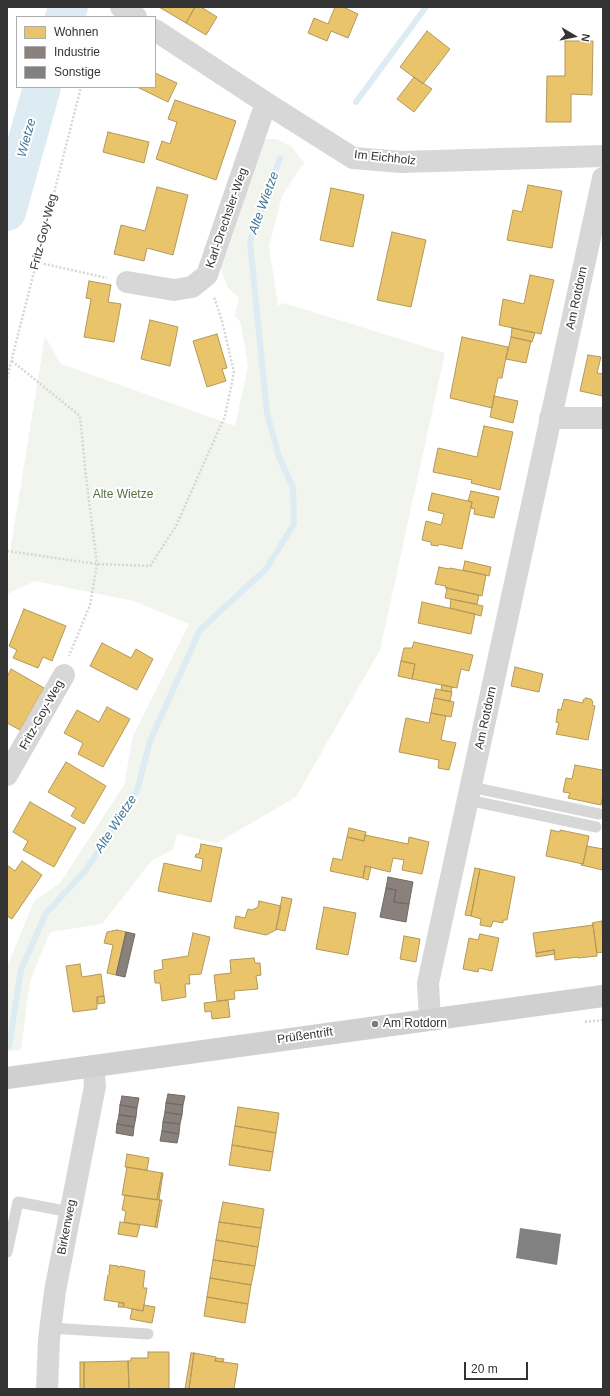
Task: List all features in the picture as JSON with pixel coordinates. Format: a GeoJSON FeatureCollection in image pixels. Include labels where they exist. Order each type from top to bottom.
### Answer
{"type":"FeatureCollection","features":[{"type":"Feature","properties":{"kind":"main road","name":"Prüßentrift"},"geometry":{"type":"LineString","coordinates":[[7,1078],[603,996]]}},
{"type":"Feature","properties":{"kind":"street"},"geometry":{"type":"LineString","coordinates":[[121,7],[134,16]]}},
{"type":"Feature","properties":{"kind":"street","name":"Im Eichholz"},"geometry":{"type":"LineString","coordinates":[[156,31],[353,158],[402,162],[603,156]]}},
{"type":"Feature","properties":{"kind":"street","name":"Karl-Drechsler-Weg"},"geometry":{"type":"LineString","coordinates":[[127,282],[174,290],[192,287],[207,275],[266,103]]}},
{"type":"Feature","properties":{"kind":"street","name":"Am Rotdorn"},"geometry":{"type":"LineString","coordinates":[[430,1019],[428,983],[603,178]]}},
{"type":"Feature","properties":{"kind":"street"},"geometry":{"type":"LineString","coordinates":[[550,418],[603,418]]}},
{"type":"Feature","properties":{"kind":"street","name":"Fritz-Goy-Weg"},"geometry":{"type":"LineString","coordinates":[[7,775],[64,675]]}},
{"type":"Feature","properties":{"kind":"street","name":"Birkenweg"},"geometry":{"type":"LineString","coordinates":[[47,1389],[50,1328],[55,1291],[95,1086],[93,1066]]}},
{"type":"Feature","properties":{"kind":"lane"},"geometry":{"type":"LineString","coordinates":[[469,794],[599,814]]}},
{"type":"Feature","properties":{"kind":"lane"},"geometry":{"type":"LineString","coordinates":[[469,794],[596,827]]}},
{"type":"Feature","properties":{"kind":"lane"},"geometry":{"type":"LineString","coordinates":[[7,1252],[18,1202],[70,1212]]}},
{"type":"Feature","properties":{"kind":"lane"},"geometry":{"type":"LineString","coordinates":[[50,1328],[148,1334]]}},
{"type":"Feature","properties":{"kind":"path","name":"Fritz-Goy-Weg"},"geometry":{"type":"LineString","coordinates":[[7,378],[81,88]]}},
{"type":"Feature","properties":{"kind":"path"},"geometry":{"type":"LineString","coordinates":[[36,262],[127,282]]}},
{"type":"Feature","properties":{"kind":"path"},"geometry":{"type":"LineString","coordinates":[[7,551],[97,564],[150,566],[176,526],[225,416],[234,372],[222,321],[207,275]]}},
{"type":"Feature","properties":{"kind":"path"},"geometry":{"type":"LineString","coordinates":[[12,361],[80,416],[97,564],[90,605],[66,663],[64,675]]}},
{"type":"Feature","properties":{"kind":"green space"},"geometry":{"type":"Polygon","coordinates":[[[268,139],[277,139],[292,147],[305,164],[302,165],[282,196],[269,247],[278,306],[284,303],[445,353],[380,650],[296,797],[217,843],[177,834],[173,850],[152,860],[102,924],[50,932],[30,981],[21,1050],[7,1051],[7,967],[34,901],[60,883],[124,785],[133,736],[189,624],[134,601],[35,581],[7,594],[7,570],[45,336],[61,364],[235,426],[248,366],[241,325],[235,316],[239,298],[227,286],[221,269],[264,141],[268,139]]]}},
{"type":"Feature","properties":{"kind":"building: Wohnen"},"geometry":{"type":"Polygon","coordinates":[[[159,7],[195,7],[186,23],[159,7]]]}},
{"type":"Feature","properties":{"kind":"building: Wohnen"},"geometry":{"type":"Polygon","coordinates":[[[195,7],[201,7],[217,17],[206,35],[186,23],[195,7]]]}},
{"type":"Feature","properties":{"kind":"building: Wohnen"},"geometry":{"type":"Polygon","coordinates":[[[335,7],[343,7],[358,14],[348,38],[331,31],[327,41],[308,33],[314,18],[328,24],[335,7]]]}},
{"type":"Feature","properties":{"kind":"building: Wohnen"},"geometry":{"type":"Polygon","coordinates":[[[427,31],[450,49],[423,84],[400,67],[427,31]]]}},
{"type":"Feature","properties":{"kind":"building: Wohnen"},"geometry":{"type":"Polygon","coordinates":[[[565,41],[593,41],[592,95],[571,94],[571,122],[546,122],[547,76],[565,76],[565,41]]]}},
{"type":"Feature","properties":{"kind":"building: Wohnen"},"geometry":{"type":"Polygon","coordinates":[[[156,73],[177,83],[168,102],[139,88],[156,88],[156,73]]]}},
{"type":"Feature","properties":{"kind":"building: Wohnen"},"geometry":{"type":"Polygon","coordinates":[[[414,77],[432,89],[414,112],[397,99],[414,77]]]}},
{"type":"Feature","properties":{"kind":"building: Wohnen"},"geometry":{"type":"Polygon","coordinates":[[[175,100],[236,121],[216,180],[156,159],[162,141],[170,144],[177,122],[168,119],[175,100]]]}},
{"type":"Feature","properties":{"kind":"building: Wohnen"},"geometry":{"type":"Polygon","coordinates":[[[108,132],[149,142],[144,163],[103,152],[108,132]]]}},
{"type":"Feature","properties":{"kind":"building: Wohnen"},"geometry":{"type":"Polygon","coordinates":[[[528,185],[562,191],[552,248],[507,240],[513,210],[522,212],[528,185]]]}},
{"type":"Feature","properties":{"kind":"building: Wohnen"},"geometry":{"type":"Polygon","coordinates":[[[157,187],[188,195],[173,255],[147,248],[144,261],[114,254],[121,225],[145,231],[157,187]]]}},
{"type":"Feature","properties":{"kind":"building: Wohnen"},"geometry":{"type":"Polygon","coordinates":[[[331,188],[364,195],[353,247],[320,240],[331,188]]]}},
{"type":"Feature","properties":{"kind":"building: Wohnen"},"geometry":{"type":"Polygon","coordinates":[[[392,232],[426,240],[411,307],[377,300],[392,232]]]}},
{"type":"Feature","properties":{"kind":"building: Wohnen"},"geometry":{"type":"Polygon","coordinates":[[[530,275],[554,280],[541,334],[499,325],[503,299],[524,304],[530,275]]]}},
{"type":"Feature","properties":{"kind":"building: Wohnen"},"geometry":{"type":"Polygon","coordinates":[[[89,281],[111,285],[108,302],[121,304],[114,342],[84,337],[91,299],[86,298],[89,281]]]}},
{"type":"Feature","properties":{"kind":"building: Wohnen"},"geometry":{"type":"Polygon","coordinates":[[[150,320],[178,327],[170,366],[141,359],[150,320]]]}},
{"type":"Feature","properties":{"kind":"building: Wohnen"},"geometry":{"type":"Polygon","coordinates":[[[512,328],[535,333],[532,342],[511,337],[512,328]]]}},
{"type":"Feature","properties":{"kind":"building: Wohnen"},"geometry":{"type":"Polygon","coordinates":[[[217,334],[227,368],[222,369],[226,381],[207,387],[193,341],[217,334]]]}},
{"type":"Feature","properties":{"kind":"building: Wohnen"},"geometry":{"type":"Polygon","coordinates":[[[462,337],[508,347],[502,378],[498,378],[492,408],[450,398],[462,337]]]}},
{"type":"Feature","properties":{"kind":"building: Wohnen"},"geometry":{"type":"Polygon","coordinates":[[[511,337],[531,341],[526,363],[506,359],[511,337]]]}},
{"type":"Feature","properties":{"kind":"building: Wohnen"},"geometry":{"type":"Polygon","coordinates":[[[588,355],[601,357],[597,373],[603,374],[603,396],[580,391],[588,355]]]}},
{"type":"Feature","properties":{"kind":"building: Wohnen"},"geometry":{"type":"Polygon","coordinates":[[[494,396],[518,401],[513,423],[490,417],[494,396]]]}},
{"type":"Feature","properties":{"kind":"building: Wohnen"},"geometry":{"type":"Polygon","coordinates":[[[484,426],[513,432],[500,490],[471,483],[472,480],[433,472],[438,448],[477,457],[484,426]]]}},
{"type":"Feature","properties":{"kind":"building: Wohnen"},"geometry":{"type":"Polygon","coordinates":[[[471,491],[499,497],[494,518],[474,514],[475,509],[471,508],[472,502],[468,501],[471,491]]]}},
{"type":"Feature","properties":{"kind":"building: Wohnen"},"geometry":{"type":"Polygon","coordinates":[[[432,493],[472,502],[462,549],[439,544],[438,546],[431,545],[431,542],[422,540],[426,521],[441,525],[444,514],[428,510],[432,493]]]}},
{"type":"Feature","properties":{"kind":"building: Wohnen"},"geometry":{"type":"Polygon","coordinates":[[[465,561],[491,567],[489,576],[463,570],[465,561]]]}},
{"type":"Feature","properties":{"kind":"building: Wohnen"},"geometry":{"type":"Polygon","coordinates":[[[439,567],[486,575],[482,596],[445,588],[446,586],[435,584],[439,567]]]}},
{"type":"Feature","properties":{"kind":"building: Wohnen"},"geometry":{"type":"Polygon","coordinates":[[[447,588],[479,595],[477,604],[445,598],[447,588]]]}},
{"type":"Feature","properties":{"kind":"building: Wohnen"},"geometry":{"type":"Polygon","coordinates":[[[451,599],[483,606],[481,616],[450,608],[451,599]]]}},
{"type":"Feature","properties":{"kind":"building: Wohnen"},"geometry":{"type":"Polygon","coordinates":[[[422,602],[475,614],[471,634],[418,623],[422,602]]]}},
{"type":"Feature","properties":{"kind":"building: Wohnen"},"geometry":{"type":"Polygon","coordinates":[[[24,609],[66,626],[52,661],[43,657],[38,668],[13,658],[17,650],[9,646],[24,609]]]}},
{"type":"Feature","properties":{"kind":"building: Wohnen"},"geometry":{"type":"Polygon","coordinates":[[[414,642],[473,655],[469,671],[461,669],[457,688],[412,679],[415,664],[401,661],[404,648],[412,648],[414,642]]]}},
{"type":"Feature","properties":{"kind":"building: Wohnen"},"geometry":{"type":"Polygon","coordinates":[[[102,643],[131,658],[136,649],[153,659],[137,690],[90,666],[102,643]]]}},
{"type":"Feature","properties":{"kind":"building: Wohnen"},"geometry":{"type":"Polygon","coordinates":[[[401,661],[415,664],[412,679],[398,676],[401,661]]]}},
{"type":"Feature","properties":{"kind":"building: Wohnen"},"geometry":{"type":"Polygon","coordinates":[[[515,667],[543,674],[539,692],[511,686],[515,667]]]}},
{"type":"Feature","properties":{"kind":"building: Wohnen"},"geometry":{"type":"Polygon","coordinates":[[[11,669],[44,688],[20,730],[7,723],[7,677],[11,669]]]}},
{"type":"Feature","properties":{"kind":"building: Wohnen"},"geometry":{"type":"Polygon","coordinates":[[[442,685],[452,687],[451,692],[441,690],[442,685]]]}},
{"type":"Feature","properties":{"kind":"building: Wohnen"},"geometry":{"type":"Polygon","coordinates":[[[436,689],[452,692],[450,701],[434,698],[436,689]]]}},
{"type":"Feature","properties":{"kind":"building: Wohnen"},"geometry":{"type":"Polygon","coordinates":[[[434,698],[454,702],[451,717],[431,713],[434,698]]]}},
{"type":"Feature","properties":{"kind":"building: Wohnen"},"geometry":{"type":"Polygon","coordinates":[[[586,698],[591,699],[593,702],[592,705],[595,706],[588,740],[556,734],[559,723],[556,722],[558,709],[561,710],[564,699],[583,703],[583,700],[586,698]]]}},
{"type":"Feature","properties":{"kind":"building: Wohnen"},"geometry":{"type":"Polygon","coordinates":[[[107,707],[130,719],[103,767],[78,754],[83,743],[64,733],[77,710],[99,722],[107,707]]]}},
{"type":"Feature","properties":{"kind":"building: Wohnen"},"geometry":{"type":"Polygon","coordinates":[[[431,713],[446,716],[441,740],[456,743],[449,770],[438,768],[439,760],[399,752],[406,718],[429,723],[431,713]]]}},
{"type":"Feature","properties":{"kind":"building: Wohnen"},"geometry":{"type":"Polygon","coordinates":[[[66,762],[106,786],[84,824],[71,816],[76,808],[48,792],[66,762]]]}},
{"type":"Feature","properties":{"kind":"building: Wohnen"},"geometry":{"type":"Polygon","coordinates":[[[575,765],[602,770],[603,768],[603,794],[601,805],[568,798],[570,793],[563,792],[566,778],[572,779],[575,765]]]}},
{"type":"Feature","properties":{"kind":"building: Wohnen"},"geometry":{"type":"Polygon","coordinates":[[[30,802],[76,828],[54,867],[23,850],[28,841],[13,832],[30,802]]]}},
{"type":"Feature","properties":{"kind":"building: Wohnen"},"geometry":{"type":"Polygon","coordinates":[[[349,828],[366,832],[364,841],[347,837],[349,828]]]}},
{"type":"Feature","properties":{"kind":"building: Wohnen"},"geometry":{"type":"Polygon","coordinates":[[[551,830],[560,832],[560,830],[589,836],[583,864],[546,856],[551,830]]]}},
{"type":"Feature","properties":{"kind":"building: Wohnen"},"geometry":{"type":"Polygon","coordinates":[[[365,835],[408,844],[409,837],[429,842],[422,874],[402,870],[404,860],[393,858],[390,872],[365,866],[363,878],[330,871],[333,858],[342,860],[347,837],[364,841],[365,835]]]}},
{"type":"Feature","properties":{"kind":"building: Wohnen"},"geometry":{"type":"Polygon","coordinates":[[[201,844],[222,848],[211,902],[158,891],[164,863],[201,871],[203,859],[195,857],[196,854],[199,854],[201,844]]]}},
{"type":"Feature","properties":{"kind":"building: Wohnen"},"geometry":{"type":"Polygon","coordinates":[[[587,846],[603,849],[603,870],[581,865],[582,863],[583,864],[587,846]]]}},
{"type":"Feature","properties":{"kind":"building: Wohnen"},"geometry":{"type":"Polygon","coordinates":[[[22,861],[42,875],[12,919],[7,916],[7,865],[15,871],[22,861]]]}},
{"type":"Feature","properties":{"kind":"building: Wohnen"},"geometry":{"type":"Polygon","coordinates":[[[365,866],[371,867],[368,880],[363,878],[365,866]]]}},
{"type":"Feature","properties":{"kind":"building: Wohnen"},"geometry":{"type":"Polygon","coordinates":[[[475,868],[480,869],[471,916],[465,915],[475,868]]]}},
{"type":"Feature","properties":{"kind":"building: Wohnen"},"geometry":{"type":"Polygon","coordinates":[[[480,869],[515,877],[507,920],[503,920],[503,923],[493,921],[491,927],[480,925],[481,919],[471,916],[480,869]]]}},
{"type":"Feature","properties":{"kind":"building: Wohnen"},"geometry":{"type":"Polygon","coordinates":[[[282,897],[292,899],[285,931],[276,929],[282,897]]]}},
{"type":"Feature","properties":{"kind":"building: Wohnen"},"geometry":{"type":"Polygon","coordinates":[[[259,901],[281,906],[276,930],[266,935],[234,928],[236,916],[245,918],[248,909],[252,910],[258,907],[259,901]]]}},
{"type":"Feature","properties":{"kind":"building: Wohnen"},"geometry":{"type":"Polygon","coordinates":[[[324,907],[356,913],[348,955],[316,949],[324,907]]]}},
{"type":"Feature","properties":{"kind":"building: Wohnen"},"geometry":{"type":"Polygon","coordinates":[[[602,921],[603,952],[597,953],[592,923],[602,921]]]}},
{"type":"Feature","properties":{"kind":"building: Wohnen"},"geometry":{"type":"Polygon","coordinates":[[[593,925],[597,956],[555,960],[554,950],[536,953],[533,933],[593,925]]]}},
{"type":"Feature","properties":{"kind":"building: Wohnen"},"geometry":{"type":"Polygon","coordinates":[[[117,930],[126,932],[116,975],[107,973],[113,945],[104,943],[107,932],[117,930]]]}},
{"type":"Feature","properties":{"kind":"building: Wohnen"},"geometry":{"type":"Polygon","coordinates":[[[193,933],[210,937],[201,974],[189,975],[190,984],[185,984],[186,997],[162,1001],[160,983],[155,983],[154,971],[163,969],[162,960],[188,956],[193,933]]]}},
{"type":"Feature","properties":{"kind":"building: Wohnen"},"geometry":{"type":"Polygon","coordinates":[[[480,934],[499,938],[492,971],[479,968],[478,972],[463,969],[469,938],[478,940],[480,934]]]}},
{"type":"Feature","properties":{"kind":"building: Wohnen"},"geometry":{"type":"Polygon","coordinates":[[[404,936],[420,939],[416,962],[400,959],[404,936]]]}},
{"type":"Feature","properties":{"kind":"building: Wohnen"},"geometry":{"type":"Polygon","coordinates":[[[554,950],[555,954],[536,957],[536,953],[554,950]]]}},
{"type":"Feature","properties":{"kind":"building: Wohnen"},"geometry":{"type":"Polygon","coordinates":[[[254,958],[255,963],[260,963],[261,975],[256,976],[258,989],[234,991],[235,999],[217,1001],[214,975],[231,973],[230,960],[254,958]]]}},
{"type":"Feature","properties":{"kind":"building: Wohnen"},"geometry":{"type":"Polygon","coordinates":[[[80,964],[82,977],[101,974],[104,996],[97,997],[97,1009],[73,1012],[66,966],[80,964]]]}},
{"type":"Feature","properties":{"kind":"building: Wohnen"},"geometry":{"type":"Polygon","coordinates":[[[104,996],[105,1003],[98,1004],[97,997],[104,996]]]}},
{"type":"Feature","properties":{"kind":"building: Wohnen"},"geometry":{"type":"Polygon","coordinates":[[[228,1000],[230,1017],[212,1019],[211,1011],[205,1012],[204,1003],[228,1000]]]}},
{"type":"Feature","properties":{"kind":"building: Wohnen"},"geometry":{"type":"Polygon","coordinates":[[[238,1107],[279,1113],[276,1133],[235,1126],[238,1107]]]}},
{"type":"Feature","properties":{"kind":"building: Wohnen"},"geometry":{"type":"Polygon","coordinates":[[[235,1126],[276,1133],[273,1152],[232,1145],[235,1126]]]}},
{"type":"Feature","properties":{"kind":"building: Wohnen"},"geometry":{"type":"Polygon","coordinates":[[[232,1145],[273,1152],[270,1171],[229,1165],[232,1145]]]}},
{"type":"Feature","properties":{"kind":"building: Wohnen"},"geometry":{"type":"Polygon","coordinates":[[[127,1154],[149,1158],[147,1170],[125,1167],[127,1154]]]}},
{"type":"Feature","properties":{"kind":"building: Wohnen"},"geometry":{"type":"Polygon","coordinates":[[[127,1167],[162,1173],[157,1200],[122,1195],[127,1167]]]}},
{"type":"Feature","properties":{"kind":"building: Wohnen"},"geometry":{"type":"Polygon","coordinates":[[[163,1173],[159,1200],[157,1199],[163,1173]]]}},
{"type":"Feature","properties":{"kind":"building: Wohnen"},"geometry":{"type":"Polygon","coordinates":[[[125,1195],[160,1200],[155,1227],[124,1222],[126,1211],[122,1210],[125,1195]]]}},
{"type":"Feature","properties":{"kind":"building: Wohnen"},"geometry":{"type":"Polygon","coordinates":[[[160,1200],[162,1200],[157,1228],[155,1227],[160,1200]]]}},
{"type":"Feature","properties":{"kind":"building: Wohnen"},"geometry":{"type":"Polygon","coordinates":[[[223,1202],[264,1209],[261,1228],[219,1222],[223,1202]]]}},
{"type":"Feature","properties":{"kind":"building: Wohnen"},"geometry":{"type":"Polygon","coordinates":[[[120,1222],[140,1225],[137,1237],[118,1234],[120,1222]]]}},
{"type":"Feature","properties":{"kind":"building: Wohnen"},"geometry":{"type":"Polygon","coordinates":[[[219,1222],[261,1228],[258,1247],[216,1240],[219,1222]]]}},
{"type":"Feature","properties":{"kind":"building: Wohnen"},"geometry":{"type":"Polygon","coordinates":[[[216,1240],[258,1247],[255,1266],[213,1260],[216,1240]]]}},
{"type":"Feature","properties":{"kind":"building: Wohnen"},"geometry":{"type":"Polygon","coordinates":[[[213,1260],[255,1266],[251,1285],[210,1278],[213,1260]]]}},
{"type":"Feature","properties":{"kind":"building: Wohnen"},"geometry":{"type":"Polygon","coordinates":[[[110,1265],[118,1266],[118,1268],[120,1266],[145,1271],[143,1288],[147,1288],[143,1311],[123,1307],[124,1303],[104,1300],[108,1275],[110,1274],[110,1265]]]}},
{"type":"Feature","properties":{"kind":"building: Wohnen"},"geometry":{"type":"Polygon","coordinates":[[[210,1278],[251,1285],[248,1304],[207,1297],[210,1278]]]}},
{"type":"Feature","properties":{"kind":"building: Wohnen"},"geometry":{"type":"Polygon","coordinates":[[[207,1297],[248,1304],[245,1323],[204,1316],[207,1297]]]}},
{"type":"Feature","properties":{"kind":"building: Wohnen"},"geometry":{"type":"Polygon","coordinates":[[[119,1303],[124,1303],[123,1307],[118,1307],[119,1303]]]}},
{"type":"Feature","properties":{"kind":"building: Wohnen"},"geometry":{"type":"Polygon","coordinates":[[[144,1305],[155,1307],[152,1323],[130,1319],[132,1309],[143,1311],[144,1305]]]}},
{"type":"Feature","properties":{"kind":"building: Wohnen"},"geometry":{"type":"Polygon","coordinates":[[[148,1352],[169,1352],[169,1389],[129,1389],[128,1361],[131,1361],[131,1358],[148,1358],[148,1352]]]}},
{"type":"Feature","properties":{"kind":"building: Wohnen"},"geometry":{"type":"Polygon","coordinates":[[[191,1353],[194,1353],[189,1389],[185,1389],[191,1353]]]}},
{"type":"Feature","properties":{"kind":"building: Wohnen"},"geometry":{"type":"Polygon","coordinates":[[[194,1353],[216,1357],[215,1361],[238,1364],[234,1389],[189,1389],[194,1353]]]}},
{"type":"Feature","properties":{"kind":"building: Wohnen"},"geometry":{"type":"Polygon","coordinates":[[[216,1358],[224,1359],[223,1362],[215,1361],[216,1358]]]}},
{"type":"Feature","properties":{"kind":"building: Wohnen"},"geometry":{"type":"Polygon","coordinates":[[[128,1361],[129,1389],[84,1389],[84,1362],[128,1361]]]}},
{"type":"Feature","properties":{"kind":"building: Wohnen"},"geometry":{"type":"Polygon","coordinates":[[[80,1362],[84,1362],[84,1389],[80,1389],[80,1362]]]}},
{"type":"Feature","properties":{"kind":"building: Industrie"},"geometry":{"type":"Polygon","coordinates":[[[388,877],[413,882],[409,904],[394,902],[396,890],[386,888],[388,877]]]}},
{"type":"Feature","properties":{"kind":"building: Industrie"},"geometry":{"type":"Polygon","coordinates":[[[386,888],[396,890],[394,902],[409,904],[406,922],[380,917],[386,888]]]}},
{"type":"Feature","properties":{"kind":"building: Industrie"},"geometry":{"type":"Polygon","coordinates":[[[126,932],[135,934],[125,977],[116,975],[126,932]]]}},
{"type":"Feature","properties":{"kind":"building: Industrie"},"geometry":{"type":"Polygon","coordinates":[[[168,1094],[185,1096],[183,1105],[166,1103],[168,1094]]]}},
{"type":"Feature","properties":{"kind":"building: Industrie"},"geometry":{"type":"Polygon","coordinates":[[[122,1096],[139,1098],[137,1108],[120,1105],[122,1096]]]}},
{"type":"Feature","properties":{"kind":"building: Industrie"},"geometry":{"type":"Polygon","coordinates":[[[166,1103],[183,1105],[182,1115],[165,1112],[166,1103]]]}},
{"type":"Feature","properties":{"kind":"building: Industrie"},"geometry":{"type":"Polygon","coordinates":[[[120,1105],[137,1108],[136,1117],[119,1115],[120,1105]]]}},
{"type":"Feature","properties":{"kind":"building: Industrie"},"geometry":{"type":"Polygon","coordinates":[[[165,1112],[182,1115],[180,1124],[163,1122],[165,1112]]]}},
{"type":"Feature","properties":{"kind":"building: Industrie"},"geometry":{"type":"Polygon","coordinates":[[[119,1115],[136,1117],[134,1127],[117,1124],[119,1115]]]}},
{"type":"Feature","properties":{"kind":"building: Industrie"},"geometry":{"type":"Polygon","coordinates":[[[163,1122],[180,1124],[179,1134],[162,1131],[163,1122]]]}},
{"type":"Feature","properties":{"kind":"building: Industrie"},"geometry":{"type":"Polygon","coordinates":[[[117,1124],[134,1127],[133,1136],[116,1133],[117,1124]]]}},
{"type":"Feature","properties":{"kind":"building: Industrie"},"geometry":{"type":"Polygon","coordinates":[[[162,1131],[179,1134],[177,1143],[160,1141],[162,1131]]]}},
{"type":"Feature","properties":{"kind":"building: Sonstige"},"geometry":{"type":"Polygon","coordinates":[[[520,1228],[561,1234],[557,1265],[516,1258],[520,1228]]]}},
{"type":"Feature","properties":{"kind":"waterway","name":"Wietze"},"geometry":{"type":"LineString","coordinates":[[64,16],[69,7]]}},
{"type":"Feature","properties":{"kind":"waterway","name":"Alte Wietze"},"geometry":{"type":"LineString","coordinates":[[356,102],[426,7]]}},
{"type":"Feature","properties":{"kind":"waterway","name":"Wietze"},"geometry":{"type":"LineString","coordinates":[[7,212],[42,88]]}},
{"type":"Feature","properties":{"kind":"waterway","name":"Alte Wietze"},"geometry":{"type":"LineString","coordinates":[[9,1046],[21,970],[46,913],[86,870],[137,791],[150,741],[200,630],[266,569],[294,524],[293,487],[279,457],[267,413],[250,242],[280,158]]}},
{"type":"Feature","properties":{"kind":"place","name":"Am Rotdorn"},"geometry":{"type":"Point","coordinates":[375,1024]}}]}
